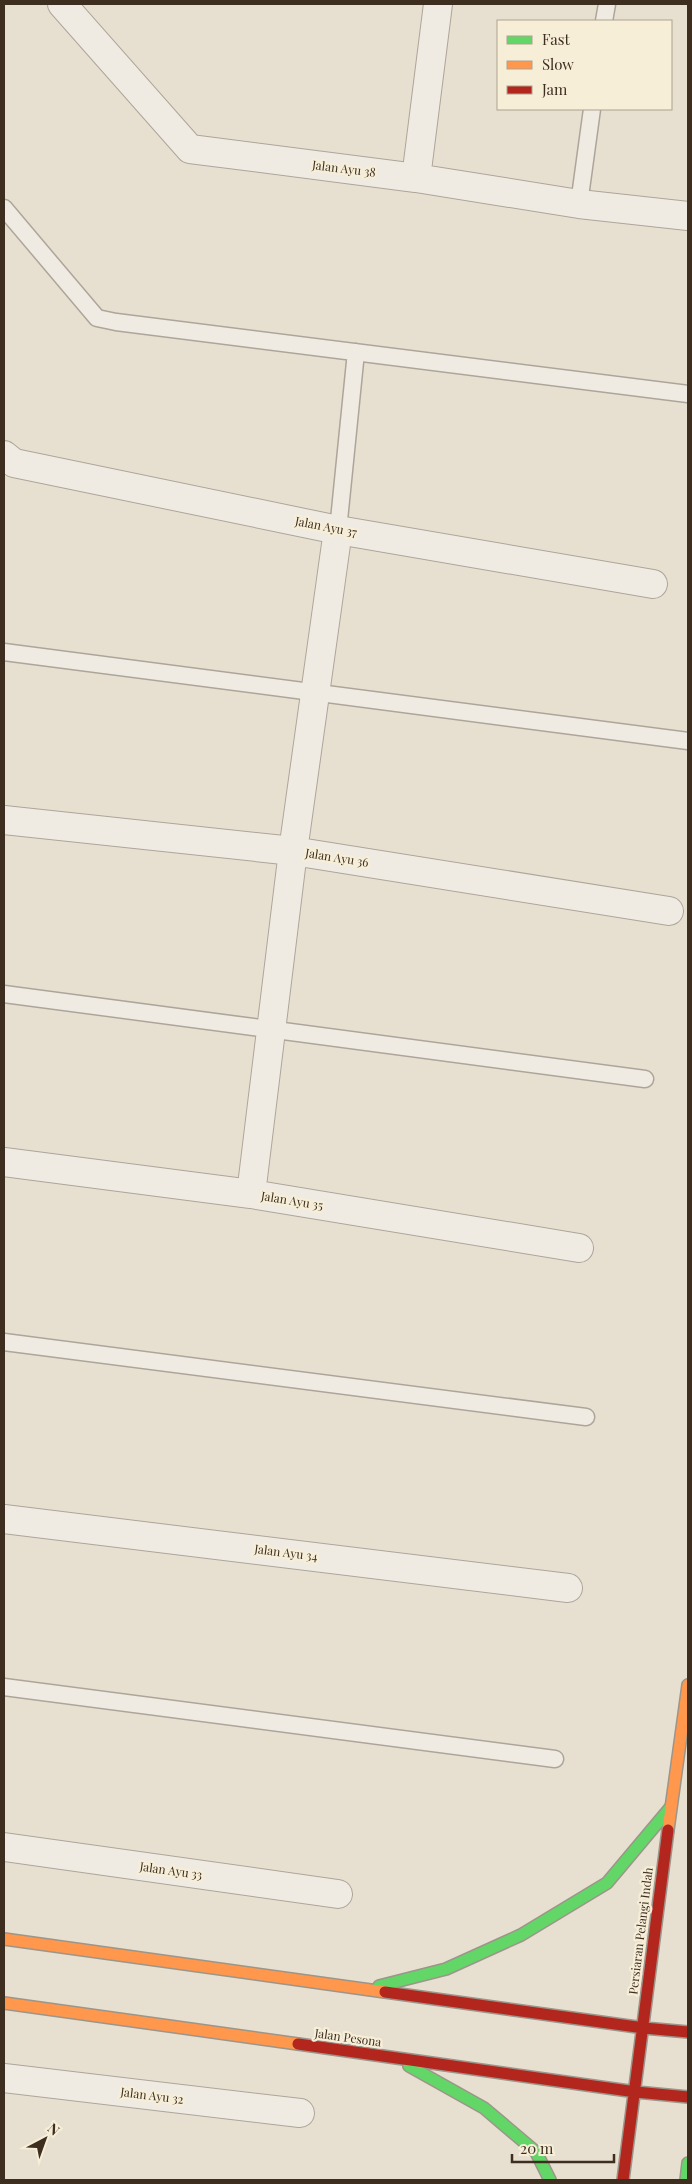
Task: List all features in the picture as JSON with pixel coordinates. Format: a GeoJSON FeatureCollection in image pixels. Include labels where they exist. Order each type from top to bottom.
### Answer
{"type":"FeatureCollection","features":[{"type":"Feature","properties":{"kind":"street","name":"Jalan Ayu 38"},"geometry":{"type":"LineString","coordinates":[[62,4],[190,149],[416,178],[579,204],[688,216]]}},
{"type":"Feature","properties":{"kind":"street"},"geometry":{"type":"LineString","coordinates":[[416,178],[438,4]]}},
{"type":"Feature","properties":{"kind":"street","name":"Jalan Ayu 37"},"geometry":{"type":"LineString","coordinates":[[4,455],[14,463],[338,530],[653,584]]}},
{"type":"Feature","properties":{"kind":"street"},"geometry":{"type":"LineString","coordinates":[[251,1194],[293,851],[338,530]]}},
{"type":"Feature","properties":{"kind":"street","name":"Jalan Ayu 36"},"geometry":{"type":"LineString","coordinates":[[4,820],[293,851],[669,912]]}},
{"type":"Feature","properties":{"kind":"street","name":"Jalan Ayu 35"},"geometry":{"type":"LineString","coordinates":[[4,1162],[251,1194],[579,1248]]}},
{"type":"Feature","properties":{"kind":"street","name":"Jalan Ayu 34"},"geometry":{"type":"LineString","coordinates":[[4,1519],[568,1588]]}},
{"type":"Feature","properties":{"kind":"street","name":"Persiaran Pelangi Indah"},"geometry":{"type":"LineString","coordinates":[[623,2180],[636,2092],[670,1808],[688,1685]]}},
{"type":"Feature","properties":{"kind":"street"},"geometry":{"type":"LineString","coordinates":[[366,1990],[446,1969],[521,1935],[607,1883],[670,1808]]}},
{"type":"Feature","properties":{"kind":"street","name":"Jalan Ayu 33"},"geometry":{"type":"LineString","coordinates":[[4,1847],[338,1894]]}},
{"type":"Feature","properties":{"kind":"street"},"geometry":{"type":"LineString","coordinates":[[4,1939],[644,2028],[688,2032]]}},
{"type":"Feature","properties":{"kind":"street","name":"Jalan Pesona"},"geometry":{"type":"LineString","coordinates":[[4,2003],[636,2092],[688,2097]]}},
{"type":"Feature","properties":{"kind":"street"},"geometry":{"type":"LineString","coordinates":[[395,2058],[484,2108],[536,2152],[550,2180]]}},
{"type":"Feature","properties":{"kind":"street","name":"Jalan Ayu 32"},"geometry":{"type":"LineString","coordinates":[[4,2078],[300,2114]]}},
{"type":"Feature","properties":{"kind":"street"},"geometry":{"type":"LineString","coordinates":[[686,2180],[688,2163]]}},
{"type":"Feature","properties":{"kind":"lane"},"geometry":{"type":"LineString","coordinates":[[604,20],[607,4]]}},
{"type":"Feature","properties":{"kind":"lane"},"geometry":{"type":"LineString","coordinates":[[579,204],[592,110]]}},
{"type":"Feature","properties":{"kind":"lane"},"geometry":{"type":"LineString","coordinates":[[4,208],[97,318],[116,322],[688,394]]}},
{"type":"Feature","properties":{"kind":"lane"},"geometry":{"type":"LineString","coordinates":[[338,530],[356,352]]}},
{"type":"Feature","properties":{"kind":"lane"},"geometry":{"type":"LineString","coordinates":[[4,652],[688,741]]}},
{"type":"Feature","properties":{"kind":"lane"},"geometry":{"type":"LineString","coordinates":[[4,994],[645,1079]]}},
{"type":"Feature","properties":{"kind":"lane"},"geometry":{"type":"LineString","coordinates":[[4,1342],[586,1417]]}},
{"type":"Feature","properties":{"kind":"lane"},"geometry":{"type":"LineString","coordinates":[[4,1687],[555,1759]]}},
{"type":"Feature","properties":{"kind":"traffic: fast"},"geometry":{"type":"LineString","coordinates":[[379,1986],[446,1969],[521,1935],[607,1883],[670,1808]]}},
{"type":"Feature","properties":{"kind":"traffic: fast"},"geometry":{"type":"LineString","coordinates":[[409,2066],[484,2108],[536,2152],[550,2180]]}},
{"type":"Feature","properties":{"kind":"traffic: fast"},"geometry":{"type":"LineString","coordinates":[[686,2180],[688,2163]]}},
{"type":"Feature","properties":{"kind":"traffic: slow"},"geometry":{"type":"LineString","coordinates":[[668,1830],[688,1685]]}},
{"type":"Feature","properties":{"kind":"traffic: slow"},"geometry":{"type":"LineString","coordinates":[[4,1939],[385,1992]]}},
{"type":"Feature","properties":{"kind":"traffic: slow"},"geometry":{"type":"LineString","coordinates":[[4,2003],[298,2044]]}},
{"type":"Feature","properties":{"kind":"traffic: jam"},"geometry":{"type":"LineString","coordinates":[[623,2180],[668,1830]]}},
{"type":"Feature","properties":{"kind":"traffic: jam"},"geometry":{"type":"LineString","coordinates":[[385,1992],[644,2028],[688,2032]]}},
{"type":"Feature","properties":{"kind":"traffic: jam"},"geometry":{"type":"LineString","coordinates":[[298,2044],[636,2092],[688,2097]]}}]}
